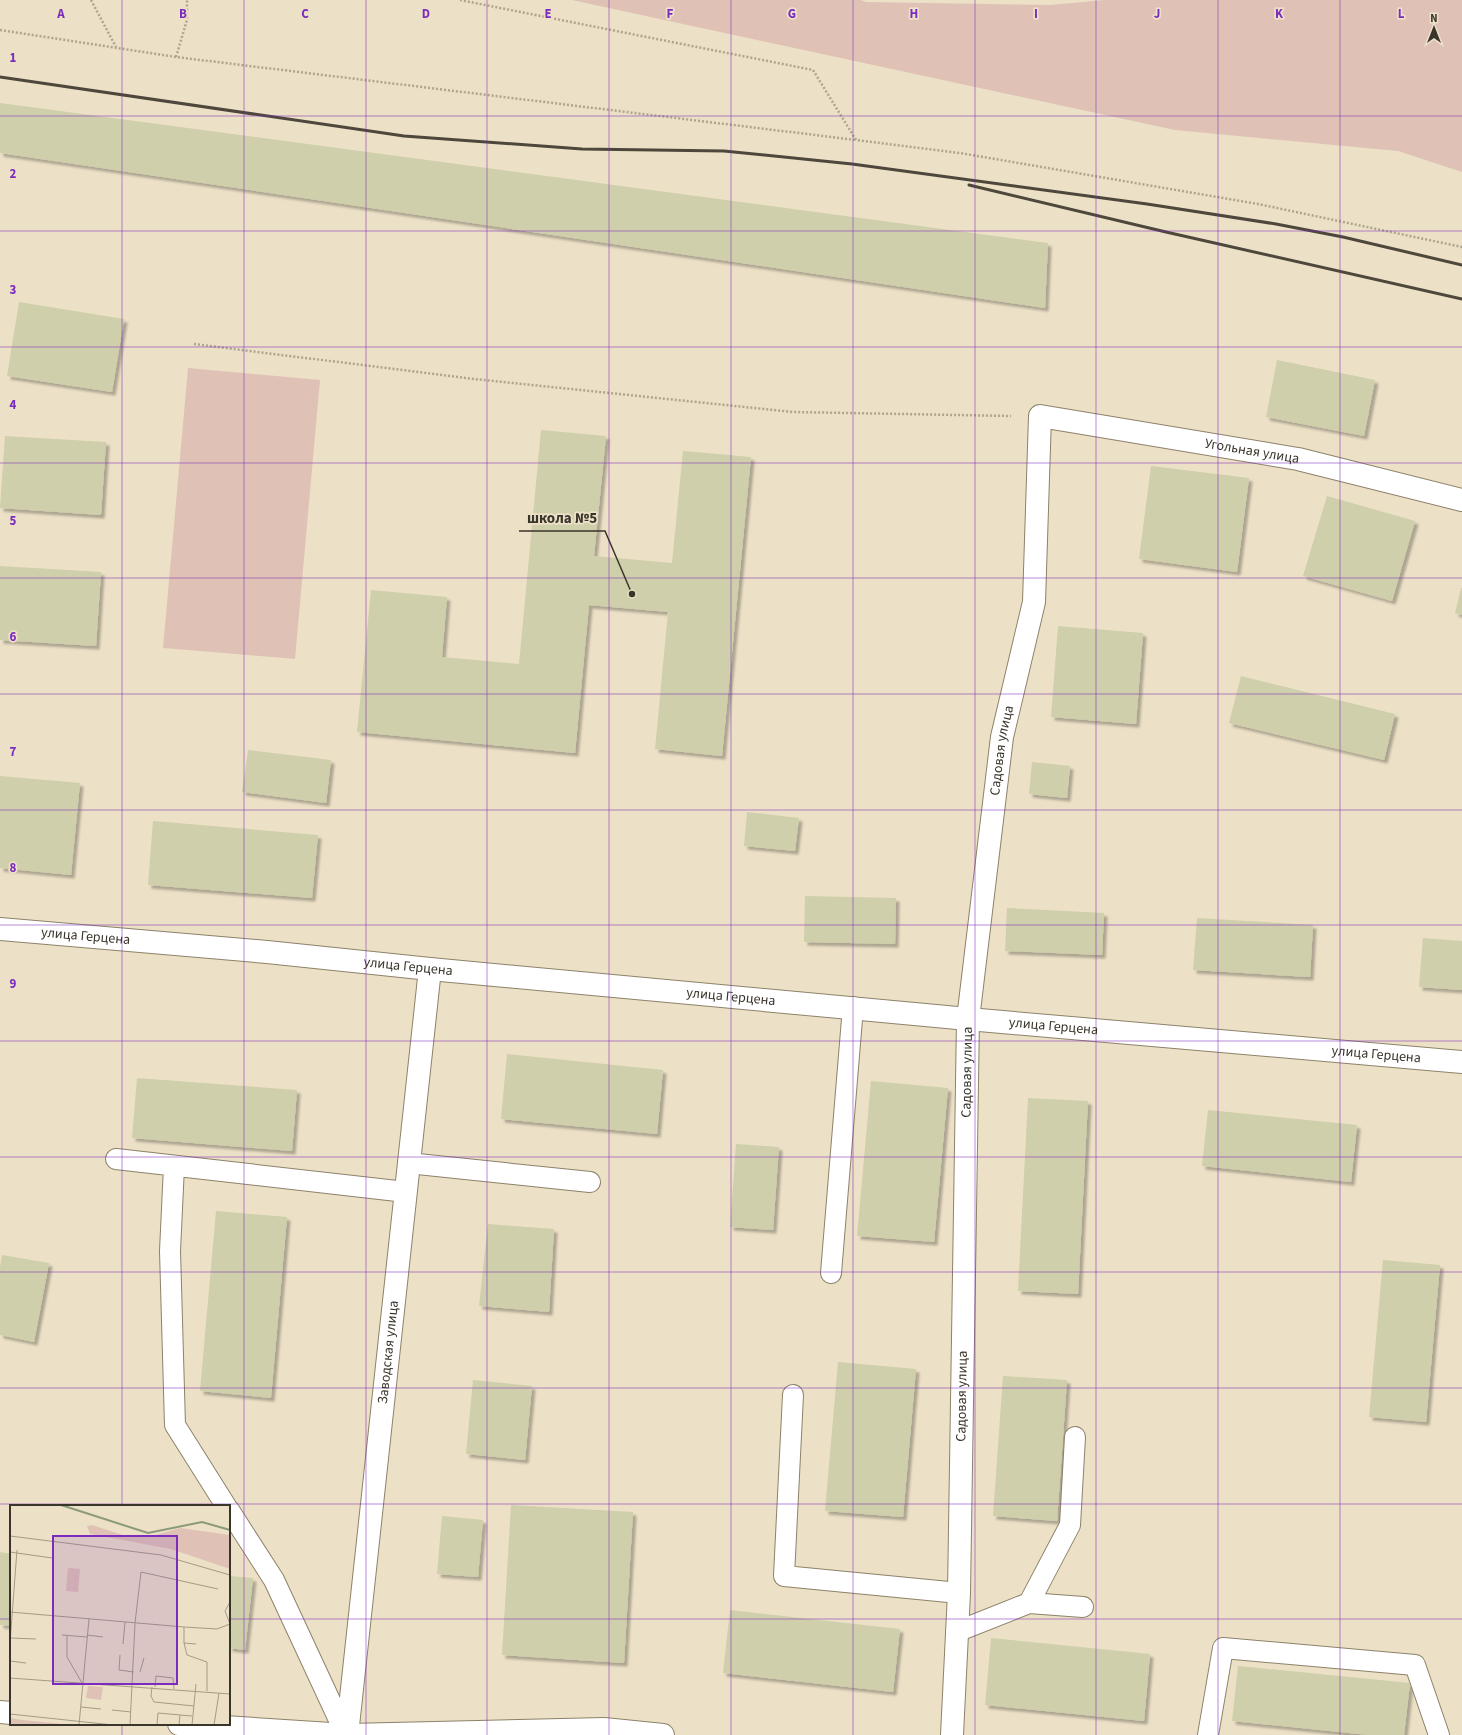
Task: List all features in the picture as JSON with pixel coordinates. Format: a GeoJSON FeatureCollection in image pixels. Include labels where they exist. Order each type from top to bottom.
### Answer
{"type":"FeatureCollection","features":[{"type":"Feature","properties":{"kind":"street","name":"Угольная улица"},"geometry":{"type":"LineString","coordinates":[[1040,416],[1298,459],[1462,500]]}},
{"type":"Feature","properties":{"kind":"street","name":"Садовая улица"},"geometry":{"type":"LineString","coordinates":[[952,1735],[959,1593],[968,1019],[1002,737],[1034,602],[1040,416]]}},
{"type":"Feature","properties":{"kind":"street","name":"улица Герцена"},"geometry":{"type":"LineString","coordinates":[[0,928],[968,1019],[1462,1062]]}},
{"type":"Feature","properties":{"kind":"street","name":"Заводская улица"},"geometry":{"type":"LineString","coordinates":[[347,1735],[430,969]]}},
{"type":"Feature","properties":{"kind":"street"},"geometry":{"type":"LineString","coordinates":[[0,1712],[10,1713]]}},
{"type":"Feature","properties":{"kind":"street"},"geometry":{"type":"LineString","coordinates":[[193,1725],[347,1735],[604,1729],[663,1735]]}},
{"type":"Feature","properties":{"kind":"lane"},"geometry":{"type":"LineString","coordinates":[[831,1273],[853,1007]]}},
{"type":"Feature","properties":{"kind":"lane"},"geometry":{"type":"LineString","coordinates":[[116,1159],[406,1192]]}},
{"type":"Feature","properties":{"kind":"lane"},"geometry":{"type":"LineString","coordinates":[[408,1163],[590,1182]]}},
{"type":"Feature","properties":{"kind":"lane"},"geometry":{"type":"LineString","coordinates":[[174,1166],[170,1251],[175,1426],[225,1505]]}},
{"type":"Feature","properties":{"kind":"lane"},"geometry":{"type":"LineString","coordinates":[[793,1395],[784,1576],[959,1593]]}},
{"type":"Feature","properties":{"kind":"lane"},"geometry":{"type":"LineString","coordinates":[[1029,1603],[1070,1525],[1075,1437]]}},
{"type":"Feature","properties":{"kind":"lane"},"geometry":{"type":"LineString","coordinates":[[230,1512],[274,1580],[347,1735]]}},
{"type":"Feature","properties":{"kind":"lane"},"geometry":{"type":"LineString","coordinates":[[956,1632],[1029,1603],[1084,1607]]}},
{"type":"Feature","properties":{"kind":"lane"},"geometry":{"type":"LineString","coordinates":[[1208,1735],[1223,1648],[1415,1665],[1439,1735]]}},
{"type":"Feature","properties":{"kind":"path"},"geometry":{"type":"LineString","coordinates":[[91,0],[116,48]]}},
{"type":"Feature","properties":{"kind":"path"},"geometry":{"type":"LineString","coordinates":[[176,57],[187,20],[186,0]]}},
{"type":"Feature","properties":{"kind":"path"},"geometry":{"type":"LineString","coordinates":[[460,0],[813,70],[856,140]]}},
{"type":"Feature","properties":{"kind":"path"},"geometry":{"type":"LineString","coordinates":[[0,30],[176,57],[960,153],[1258,204],[1462,247]]}},
{"type":"Feature","properties":{"kind":"path"},"geometry":{"type":"LineString","coordinates":[[194,344],[474,379],[793,412],[1040,416]]}},
{"type":"Feature","properties":{"kind":"shaded area"},"geometry":{"type":"Polygon","coordinates":[[[572,0],[861,0],[866,2],[1050,5],[1104,0],[1462,0],[1462,172],[1398,151],[1175,130],[572,0]]]}},
{"type":"Feature","properties":{"kind":"shaded area"},"geometry":{"type":"Polygon","coordinates":[[[188,368],[320,380],[295,659],[163,648],[188,368]]]}},
{"type":"Feature","properties":{"kind":"building"},"geometry":{"type":"Polygon","coordinates":[[[0,103],[1048,243],[1045,308],[0,153],[0,103]]]}},
{"type":"Feature","properties":{"kind":"building"},"geometry":{"type":"Polygon","coordinates":[[[19,302],[124,319],[112,392],[7,376],[19,302]]]}},
{"type":"Feature","properties":{"kind":"building"},"geometry":{"type":"Polygon","coordinates":[[[1277,360],[1375,380],[1364,436],[1266,417],[1277,360]]]}},
{"type":"Feature","properties":{"kind":"building"},"geometry":{"type":"Polygon","coordinates":[[[541,430],[606,436],[594,556],[672,563],[683,451],[751,457],[722,756],[655,749],[668,612],[589,605],[575,753],[357,732],[371,590],[447,597],[442,657],[519,664],[541,430]]]}},
{"type":"Feature","properties":{"kind":"building"},"geometry":{"type":"Polygon","coordinates":[[[5,436],[106,442],[101,515],[0,508],[5,436]]]}},
{"type":"Feature","properties":{"kind":"building"},"geometry":{"type":"Polygon","coordinates":[[[1151,466],[1249,478],[1237,572],[1139,559],[1151,466]]]}},
{"type":"Feature","properties":{"kind":"building"},"geometry":{"type":"Polygon","coordinates":[[[1327,496],[1415,521],[1392,601],[1303,576],[1327,496]]]}},
{"type":"Feature","properties":{"kind":"building"},"geometry":{"type":"Polygon","coordinates":[[[0,566],[101,572],[96,646],[0,640],[0,566]]]}},
{"type":"Feature","properties":{"kind":"building"},"geometry":{"type":"Polygon","coordinates":[[[1462,588],[1462,615],[1455,613],[1462,588]]]}},
{"type":"Feature","properties":{"kind":"building"},"geometry":{"type":"Polygon","coordinates":[[[1058,626],[1143,633],[1136,724],[1051,717],[1058,626]]]}},
{"type":"Feature","properties":{"kind":"building"},"geometry":{"type":"Polygon","coordinates":[[[1241,676],[1395,714],[1384,760],[1229,723],[1241,676]]]}},
{"type":"Feature","properties":{"kind":"building"},"geometry":{"type":"Polygon","coordinates":[[[248,750],[331,760],[326,803],[242,792],[248,750]]]}},
{"type":"Feature","properties":{"kind":"building"},"geometry":{"type":"Polygon","coordinates":[[[1032,762],[1070,766],[1067,798],[1029,794],[1032,762]]]}},
{"type":"Feature","properties":{"kind":"building"},"geometry":{"type":"Polygon","coordinates":[[[0,776],[80,783],[71,875],[0,868],[0,776]]]}},
{"type":"Feature","properties":{"kind":"building"},"geometry":{"type":"Polygon","coordinates":[[[747,812],[799,818],[795,851],[744,846],[747,812]]]}},
{"type":"Feature","properties":{"kind":"building"},"geometry":{"type":"Polygon","coordinates":[[[153,821],[318,835],[312,898],[148,885],[153,821]]]}},
{"type":"Feature","properties":{"kind":"building"},"geometry":{"type":"Polygon","coordinates":[[[805,896],[896,898],[895,944],[804,942],[805,896]]]}},
{"type":"Feature","properties":{"kind":"building"},"geometry":{"type":"Polygon","coordinates":[[[1007,908],[1104,913],[1102,955],[1005,951],[1007,908]]]}},
{"type":"Feature","properties":{"kind":"building"},"geometry":{"type":"Polygon","coordinates":[[[1197,918],[1313,925],[1310,977],[1193,970],[1197,918]]]}},
{"type":"Feature","properties":{"kind":"building"},"geometry":{"type":"Polygon","coordinates":[[[1423,938],[1462,941],[1462,990],[1419,987],[1423,938]]]}},
{"type":"Feature","properties":{"kind":"building"},"geometry":{"type":"Polygon","coordinates":[[[507,1054],[663,1070],[657,1134],[501,1119],[507,1054]]]}},
{"type":"Feature","properties":{"kind":"building"},"geometry":{"type":"Polygon","coordinates":[[[137,1078],[297,1090],[292,1151],[132,1138],[137,1078]]]}},
{"type":"Feature","properties":{"kind":"building"},"geometry":{"type":"Polygon","coordinates":[[[871,1081],[948,1088],[934,1242],[857,1236],[871,1081]]]}},
{"type":"Feature","properties":{"kind":"building"},"geometry":{"type":"Polygon","coordinates":[[[1028,1098],[1088,1101],[1078,1294],[1018,1291],[1028,1098]]]}},
{"type":"Feature","properties":{"kind":"building"},"geometry":{"type":"Polygon","coordinates":[[[1208,1110],[1357,1125],[1351,1182],[1202,1166],[1208,1110]]]}},
{"type":"Feature","properties":{"kind":"building"},"geometry":{"type":"Polygon","coordinates":[[[736,1144],[779,1147],[773,1230],[730,1227],[736,1144]]]}},
{"type":"Feature","properties":{"kind":"building"},"geometry":{"type":"Polygon","coordinates":[[[216,1211],[287,1217],[271,1398],[200,1391],[216,1211]]]}},
{"type":"Feature","properties":{"kind":"building"},"geometry":{"type":"Polygon","coordinates":[[[488,1224],[554,1229],[549,1312],[479,1306],[488,1224]]]}},
{"type":"Feature","properties":{"kind":"building"},"geometry":{"type":"Polygon","coordinates":[[[2,1255],[49,1263],[34,1342],[0,1335],[0,1267],[2,1255]]]}},
{"type":"Feature","properties":{"kind":"building"},"geometry":{"type":"Polygon","coordinates":[[[1383,1260],[1440,1265],[1426,1422],[1369,1417],[1383,1260]]]}},
{"type":"Feature","properties":{"kind":"building"},"geometry":{"type":"Polygon","coordinates":[[[838,1362],[916,1369],[903,1517],[825,1511],[838,1362]]]}},
{"type":"Feature","properties":{"kind":"building"},"geometry":{"type":"Polygon","coordinates":[[[1003,1376],[1067,1380],[1057,1521],[993,1516],[1003,1376]]]}},
{"type":"Feature","properties":{"kind":"building"},"geometry":{"type":"Polygon","coordinates":[[[473,1380],[532,1386],[525,1460],[466,1454],[473,1380]]]}},
{"type":"Feature","properties":{"kind":"building"},"geometry":{"type":"Polygon","coordinates":[[[511,1505],[633,1512],[624,1663],[502,1655],[511,1505]]]}},
{"type":"Feature","properties":{"kind":"building"},"geometry":{"type":"Polygon","coordinates":[[[442,1516],[483,1520],[478,1577],[437,1574],[442,1516]]]}},
{"type":"Feature","properties":{"kind":"building"},"geometry":{"type":"Polygon","coordinates":[[[0,1552],[10,1554],[10,1626],[0,1625],[0,1552]]]}},
{"type":"Feature","properties":{"kind":"building"},"geometry":{"type":"Polygon","coordinates":[[[230,1576],[253,1578],[245,1650],[230,1648],[230,1576]]]}},
{"type":"Feature","properties":{"kind":"building"},"geometry":{"type":"Polygon","coordinates":[[[730,1610],[900,1629],[893,1692],[723,1673],[730,1610]]]}},
{"type":"Feature","properties":{"kind":"building"},"geometry":{"type":"Polygon","coordinates":[[[991,1638],[1150,1654],[1144,1721],[985,1705],[991,1638]]]}},
{"type":"Feature","properties":{"kind":"building"},"geometry":{"type":"Polygon","coordinates":[[[1238,1666],[1410,1683],[1404,1735],[1369,1735],[1232,1721],[1238,1666]]]}},
{"type":"Feature","properties":{"kind":"railway"},"geometry":{"type":"LineString","coordinates":[[0,77],[404,136],[582,149],[724,151],[852,164],[1147,204],[1276,224],[1343,237],[1462,265]]}},
{"type":"Feature","properties":{"kind":"railway"},"geometry":{"type":"LineString","coordinates":[[969,185],[1166,232],[1462,299]]}},
{"type":"Feature","properties":{"kind":"place","name":"школа №5"},"geometry":{"type":"Point","coordinates":[632,594]}}]}
